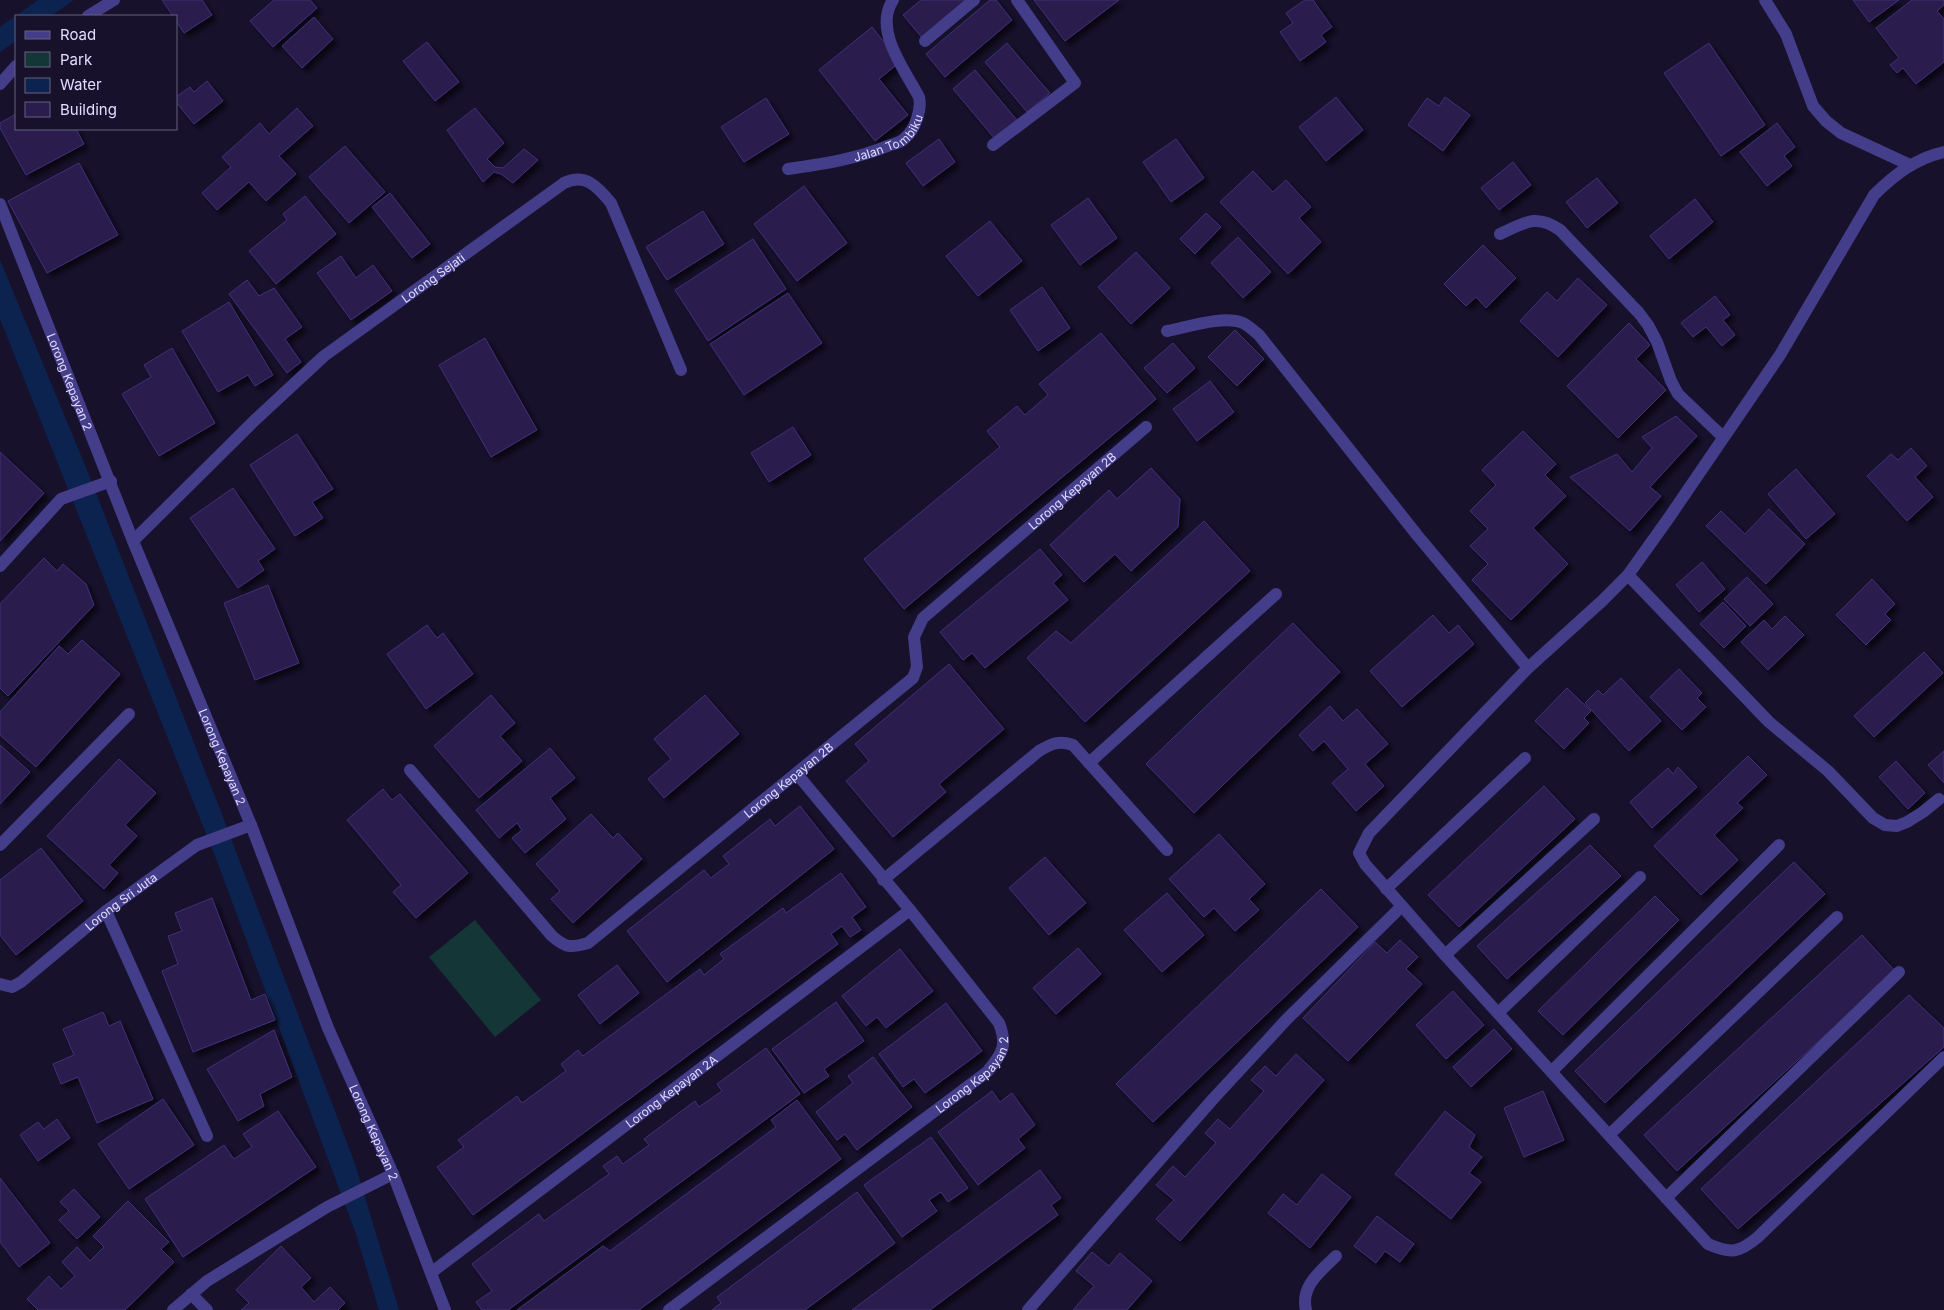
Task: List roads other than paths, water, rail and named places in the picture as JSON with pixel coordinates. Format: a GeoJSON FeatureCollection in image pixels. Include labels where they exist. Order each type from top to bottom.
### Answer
{"type":"FeatureCollection","features":[{"type":"Feature","properties":{"kind":"street"},"geometry":{"type":"LineString","coordinates":[[90,15],[114,0]]}},
{"type":"Feature","properties":{"kind":"street","name":"Jalan Tombiku"},"geometry":{"type":"LineString","coordinates":[[788,169],[838,162],[876,152],[904,139],[914,124],[921,106],[919,97],[887,37],[886,17],[893,0]]}},
{"type":"Feature","properties":{"kind":"street"},"geometry":{"type":"LineString","coordinates":[[925,41],[974,0]]}},
{"type":"Feature","properties":{"kind":"street"},"geometry":{"type":"LineString","coordinates":[[994,145],[1075,83],[1017,0]]}},
{"type":"Feature","properties":{"kind":"street"},"geometry":{"type":"LineString","coordinates":[[1765,0],[1786,34],[1813,106],[1826,121],[1841,133],[1910,165]]}},
{"type":"Feature","properties":{"kind":"street"},"geometry":{"type":"LineString","coordinates":[[0,84],[15,67]]}},
{"type":"Feature","properties":{"kind":"street"},"geometry":{"type":"LineString","coordinates":[[1944,152],[1931,155],[1910,165],[1890,179],[1874,195],[1861,214],[1801,322],[1628,575],[1528,668],[1369,833],[1359,853],[1364,864],[1386,889],[1708,1244],[1723,1251],[1735,1251],[1746,1247],[1944,1057]]}},
{"type":"Feature","properties":{"kind":"street","name":"Lorong Sejati"},"geometry":{"type":"LineString","coordinates":[[133,541],[255,420],[324,356],[564,183],[574,178],[586,180],[599,189],[611,202],[681,370]]}},
{"type":"Feature","properties":{"kind":"street","name":"Lorong Kepayan 2"},"geometry":{"type":"LineString","coordinates":[[0,204],[111,481],[133,541],[251,825],[328,1028],[389,1176],[432,1272],[446,1310]]}},
{"type":"Feature","properties":{"kind":"street"},"geometry":{"type":"LineString","coordinates":[[1500,234],[1517,226],[1542,220],[1560,230],[1644,319],[1657,342],[1671,381],[1678,394],[1723,437]]}},
{"type":"Feature","properties":{"kind":"street"},"geometry":{"type":"LineString","coordinates":[[1167,331],[1216,321],[1232,320],[1245,324],[1259,335],[1417,535],[1528,668]]}},
{"type":"Feature","properties":{"kind":"street","name":"Lorong Kepayan 2B"},"geometry":{"type":"LineString","coordinates":[[410,770],[552,936],[562,945],[572,947],[588,943],[913,678],[917,667],[914,637],[917,627],[928,613],[1146,427]]}},
{"type":"Feature","properties":{"kind":"street"},"geometry":{"type":"LineString","coordinates":[[0,566],[61,499],[111,481]]}},
{"type":"Feature","properties":{"kind":"street"},"geometry":{"type":"LineString","coordinates":[[1628,575],[1769,722],[1828,771],[1873,818],[1885,825],[1896,826],[1907,822],[1923,812],[1938,799]]}},
{"type":"Feature","properties":{"kind":"street"},"geometry":{"type":"LineString","coordinates":[[1089,763],[1276,594]]}},
{"type":"Feature","properties":{"kind":"street"},"geometry":{"type":"LineString","coordinates":[[0,844],[129,714]]}},
{"type":"Feature","properties":{"kind":"street"},"geometry":{"type":"LineString","coordinates":[[884,880],[1038,751],[1052,743],[1061,741],[1073,744],[1167,850]]}},
{"type":"Feature","properties":{"kind":"street"},"geometry":{"type":"LineString","coordinates":[[1386,889],[1525,758]]}},
{"type":"Feature","properties":{"kind":"street","name":"Lorong Kepayan 2"},"geometry":{"type":"LineString","coordinates":[[669,1310],[987,1072],[998,1059],[1003,1049],[1004,1036],[999,1023],[910,910],[796,774]]}},
{"type":"Feature","properties":{"kind":"street"},"geometry":{"type":"LineString","coordinates":[[1445,955],[1594,819]]}},
{"type":"Feature","properties":{"kind":"street","name":"Lorong Sri Juta"},"geometry":{"type":"LineString","coordinates":[[0,984],[12,987],[21,982],[106,911],[197,845],[251,825]]}},
{"type":"Feature","properties":{"kind":"street"},"geometry":{"type":"LineString","coordinates":[[1552,1071],[1779,845]]}},
{"type":"Feature","properties":{"kind":"street"},"geometry":{"type":"LineString","coordinates":[[1498,1013],[1640,877]]}},
{"type":"Feature","properties":{"kind":"street"},"geometry":{"type":"LineString","coordinates":[[1028,1310],[1213,1099],[1287,1020],[1402,906]]}},
{"type":"Feature","properties":{"kind":"street","name":"Lorong Kepayan 2A"},"geometry":{"type":"LineString","coordinates":[[432,1272],[910,910]]}},
{"type":"Feature","properties":{"kind":"street"},"geometry":{"type":"LineString","coordinates":[[106,911],[207,1136]]}},
{"type":"Feature","properties":{"kind":"street"},"geometry":{"type":"LineString","coordinates":[[1610,1135],[1837,917]]}},
{"type":"Feature","properties":{"kind":"street"},"geometry":{"type":"LineString","coordinates":[[1666,1198],[1900,972]]}},
{"type":"Feature","properties":{"kind":"street"},"geometry":{"type":"LineString","coordinates":[[173,1310],[208,1281],[327,1207],[389,1176]]}},
{"type":"Feature","properties":{"kind":"street"},"geometry":{"type":"LineString","coordinates":[[1306,1310],[1304,1302],[1306,1291],[1313,1279],[1336,1256]]}},
{"type":"Feature","properties":{"kind":"street"},"geometry":{"type":"LineString","coordinates":[[191,1294],[207,1310]]}},
{"type":"Feature","properties":{"kind":"water"},"geometry":{"type":"Polygon","coordinates":[[[38,0],[74,0],[52,15],[17,15],[38,0]]]}},
{"type":"Feature","properties":{"kind":"water"},"geometry":{"type":"Polygon","coordinates":[[[15,16],[15,42],[0,52],[0,27],[15,16]]]}},
{"type":"Feature","properties":{"kind":"water"},"geometry":{"type":"Polygon","coordinates":[[[0,260],[87,470],[221,812],[355,1164],[399,1310],[379,1310],[356,1234],[215,856],[0,319],[0,260]]]}}]}
